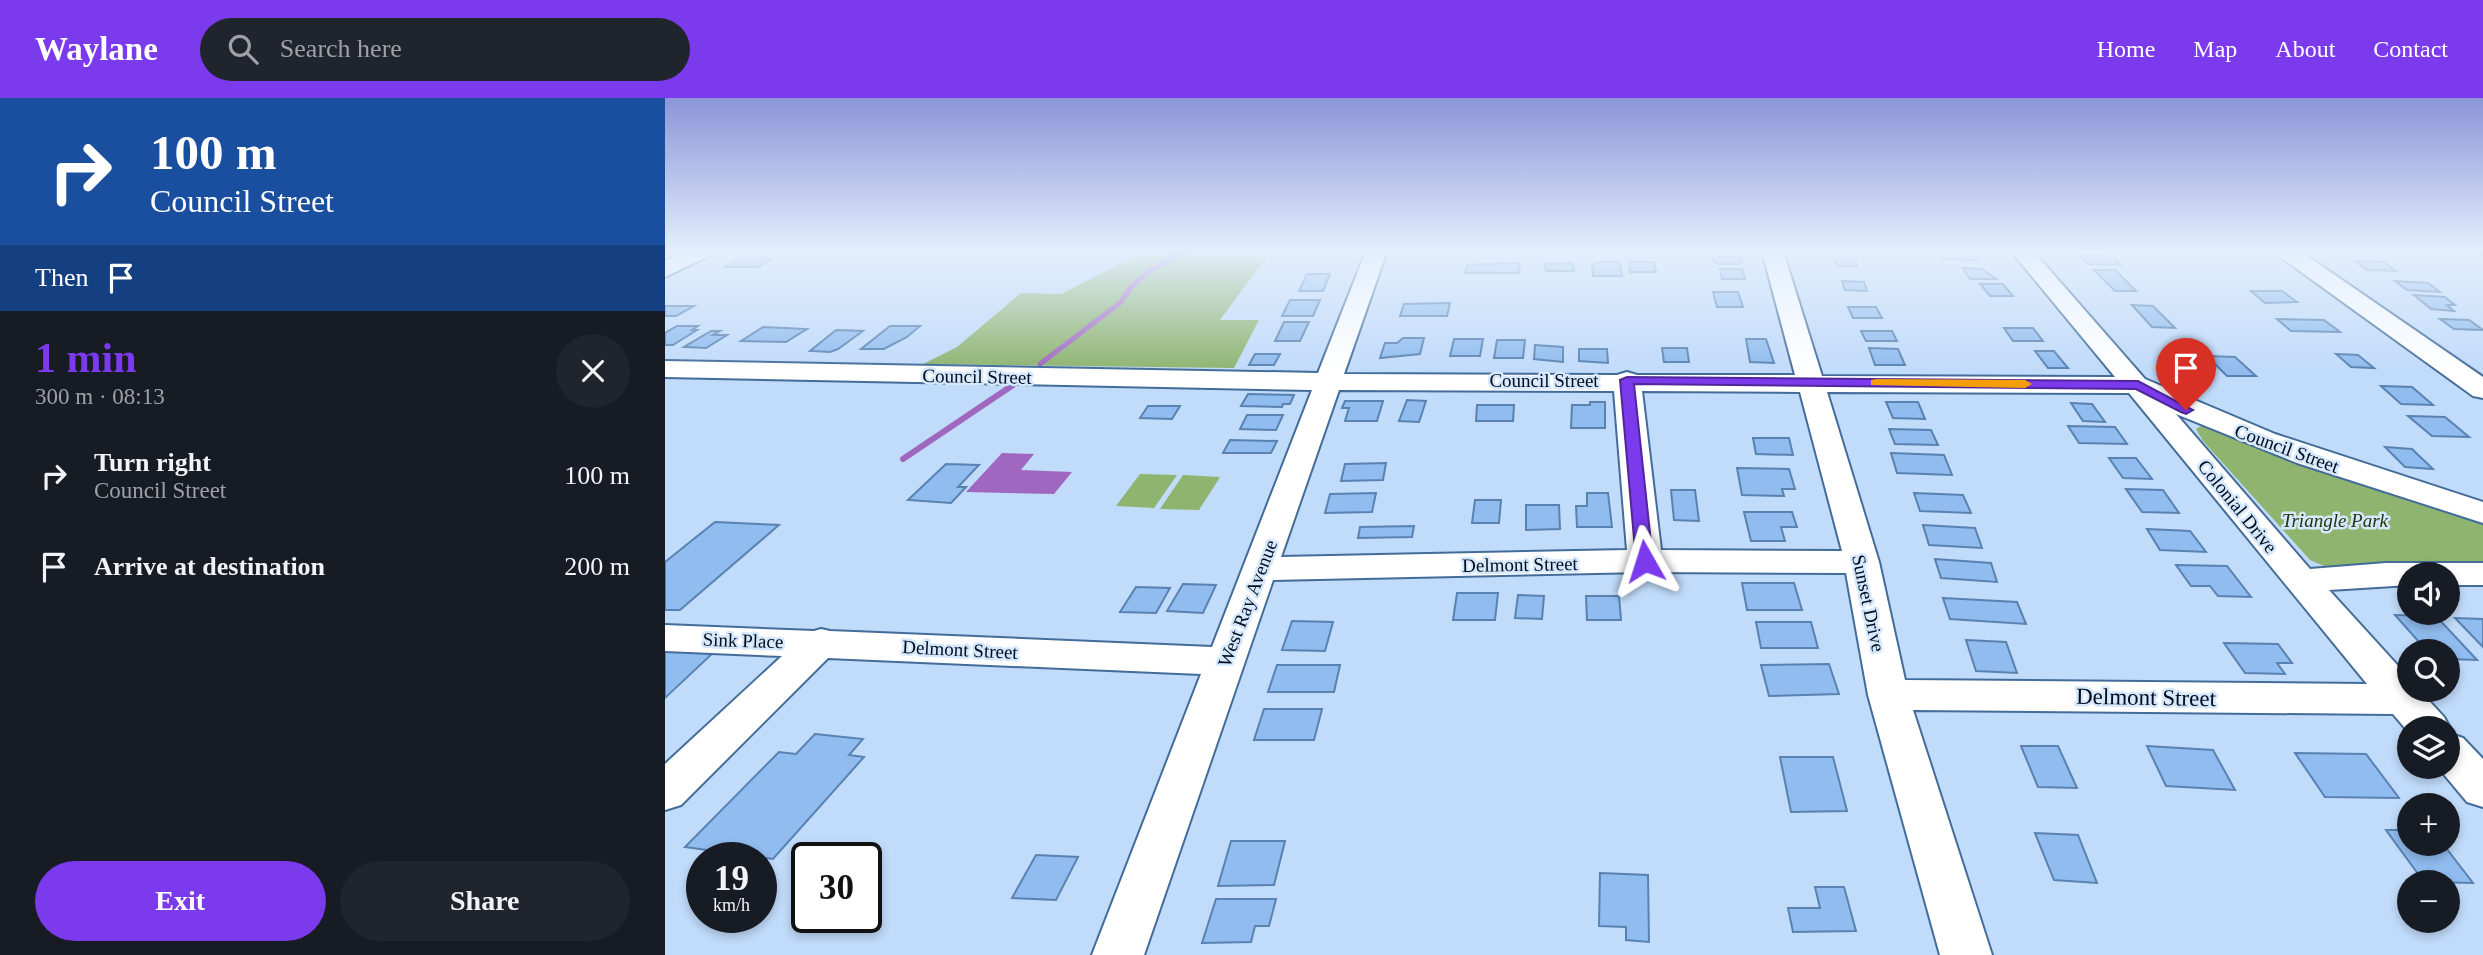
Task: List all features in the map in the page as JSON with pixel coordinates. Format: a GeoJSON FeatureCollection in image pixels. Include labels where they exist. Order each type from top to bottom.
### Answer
{"type":"FeatureCollection","features":[{"type":"Feature","properties":{"kind":"street","name":"West Ray Avenue"},"geometry":{"type":"LineString","coordinates":[[1118,955],[1225,661],[1262,569],[1361,291]]}},
{"type":"Feature","properties":{"kind":"street","name":"Sunset Drive"},"geometry":{"type":"LineString","coordinates":[[1785,291],[1862,562],[1888,695],[1966,955]]}},
{"type":"Feature","properties":{"kind":"street","name":"Colonial Drive"},"geometry":{"type":"LineString","coordinates":[[2057,291],[2138,385],[2299,581],[2416,714]]}},
{"type":"Feature","properties":{"kind":"street"},"geometry":{"type":"LineString","coordinates":[[2343,291],[2483,390]]}},
{"type":"Feature","properties":{"kind":"street","name":"Council Street"},"geometry":{"type":"LineString","coordinates":[[665,369],[1189,381],[1627,380],[2138,385],[2186,410],[2236,430],[2368,477],[2483,513]]}},
{"type":"Feature","properties":{"kind":"street"},"geometry":{"type":"LineString","coordinates":[[1627,380],[1645,561]]}},
{"type":"Feature","properties":{"kind":"street","name":"Delmont Street"},"geometry":{"type":"LineString","coordinates":[[1262,569],[1645,561],[1862,562]]}},
{"type":"Feature","properties":{"kind":"street"},"geometry":{"type":"LineString","coordinates":[[2299,581],[2386,574],[2483,574]]}},
{"type":"Feature","properties":{"kind":"street","name":"Sink Place"},"geometry":{"type":"LineString","coordinates":[[665,638],[821,642]]}},
{"type":"Feature","properties":{"kind":"street"},"geometry":{"type":"LineString","coordinates":[[665,792],[821,642]]}},
{"type":"Feature","properties":{"kind":"street","name":"Delmont Street"},"geometry":{"type":"LineString","coordinates":[[821,642],[1225,661]]}},
{"type":"Feature","properties":{"kind":"street","name":"Delmont Street"},"geometry":{"type":"LineString","coordinates":[[1888,695],[2416,714]]}},
{"type":"Feature","properties":{"kind":"street"},"geometry":{"type":"LineString","coordinates":[[2460,763],[2483,789]]}},
{"type":"Feature","properties":{"kind":"green space"},"geometry":{"type":"Polygon","coordinates":[[[1067,291],[1241,291],[1220,320],[1259,320],[1234,368],[923,364],[957,347],[1021,293],[1061,294],[1067,291]]]}},
{"type":"Feature","properties":{"kind":"green space","name":"Triangle Park"},"geometry":{"type":"Polygon","coordinates":[[[2201,426],[2211,427],[2483,520],[2483,568],[2460,568],[2460,562],[2397,562],[2397,567],[2324,566],[2310,560],[2203,441],[2196,429],[2201,426]]]}},
{"type":"Feature","properties":{"kind":"green space"},"geometry":{"type":"Polygon","coordinates":[[[1140,474],[1177,475],[1154,508],[1116,506],[1140,474]]]}},
{"type":"Feature","properties":{"kind":"green space"},"geometry":{"type":"Polygon","coordinates":[[[1183,475],[1220,477],[1199,510],[1160,509],[1183,475]]]}},
{"type":"Feature","properties":{"kind":"shaded area"},"geometry":{"type":"Polygon","coordinates":[[[1002,453],[1034,454],[1021,470],[1072,472],[1054,494],[966,492],[1002,453]]]}},
{"type":"Feature","properties":{"kind":"building"},"geometry":{"type":"Polygon","coordinates":[[[1986,291],[2009,291],[2013,296],[1990,296],[1986,291]]]}},
{"type":"Feature","properties":{"kind":"building"},"geometry":{"type":"Polygon","coordinates":[[[2251,291],[2282,291],[2297,302],[2265,303],[2251,291]]]}},
{"type":"Feature","properties":{"kind":"building"},"geometry":{"type":"Polygon","coordinates":[[[1713,292],[1738,292],[1743,307],[1717,307],[1713,292]]]}},
{"type":"Feature","properties":{"kind":"building"},"geometry":{"type":"Polygon","coordinates":[[[2414,295],[2445,297],[2455,305],[2447,305],[2454,311],[2431,309],[2414,295]]]}},
{"type":"Feature","properties":{"kind":"building"},"geometry":{"type":"Polygon","coordinates":[[[1290,300],[1320,300],[1313,316],[1282,316],[1290,300]]]}},
{"type":"Feature","properties":{"kind":"building"},"geometry":{"type":"Polygon","coordinates":[[[1450,303],[1447,316],[1400,316],[1404,304],[1450,303]]]}},
{"type":"Feature","properties":{"kind":"building"},"geometry":{"type":"Polygon","coordinates":[[[2132,305],[2153,306],[2175,328],[2152,327],[2132,305]]]}},
{"type":"Feature","properties":{"kind":"building"},"geometry":{"type":"Polygon","coordinates":[[[665,306],[694,306],[676,316],[665,316],[665,306]]]}},
{"type":"Feature","properties":{"kind":"building"},"geometry":{"type":"Polygon","coordinates":[[[1848,307],[1876,307],[1882,318],[1853,318],[1848,307]]]}},
{"type":"Feature","properties":{"kind":"building"},"geometry":{"type":"Polygon","coordinates":[[[2277,319],[2324,320],[2340,332],[2291,331],[2277,319]]]}},
{"type":"Feature","properties":{"kind":"building"},"geometry":{"type":"Polygon","coordinates":[[[2440,319],[2469,320],[2483,330],[2454,329],[2440,319]]]}},
{"type":"Feature","properties":{"kind":"building"},"geometry":{"type":"Polygon","coordinates":[[[1284,322],[1309,322],[1300,341],[1275,341],[1284,322]]]}},
{"type":"Feature","properties":{"kind":"building"},"geometry":{"type":"Polygon","coordinates":[[[677,326],[698,326],[692,330],[697,330],[673,345],[665,345],[665,333],[677,326]]]}},
{"type":"Feature","properties":{"kind":"building"},"geometry":{"type":"Polygon","coordinates":[[[890,326],[920,326],[907,337],[884,349],[861,349],[890,326]]]}},
{"type":"Feature","properties":{"kind":"building"},"geometry":{"type":"Polygon","coordinates":[[[763,327],[807,329],[786,342],[741,341],[763,327]]]}},
{"type":"Feature","properties":{"kind":"building"},"geometry":{"type":"Polygon","coordinates":[[[2004,328],[2033,328],[2043,341],[2013,341],[2004,328]]]}},
{"type":"Feature","properties":{"kind":"building"},"geometry":{"type":"Polygon","coordinates":[[[836,330],[863,331],[838,349],[830,352],[810,351],[836,330]]]}},
{"type":"Feature","properties":{"kind":"building"},"geometry":{"type":"Polygon","coordinates":[[[711,331],[720,331],[713,335],[727,335],[706,348],[684,347],[711,331]]]}},
{"type":"Feature","properties":{"kind":"building"},"geometry":{"type":"Polygon","coordinates":[[[1861,331],[1892,331],[1897,341],[1866,341],[1861,331]]]}},
{"type":"Feature","properties":{"kind":"building"},"geometry":{"type":"Polygon","coordinates":[[[1403,338],[1424,338],[1420,354],[1380,358],[1385,343],[1397,343],[1403,338]]]}},
{"type":"Feature","properties":{"kind":"building"},"geometry":{"type":"Polygon","coordinates":[[[1454,339],[1483,339],[1480,356],[1450,356],[1454,339]]]}},
{"type":"Feature","properties":{"kind":"building"},"geometry":{"type":"Polygon","coordinates":[[[1746,339],[1766,339],[1774,363],[1750,362],[1746,339]]]}},
{"type":"Feature","properties":{"kind":"building"},"geometry":{"type":"Polygon","coordinates":[[[1497,340],[1525,340],[1523,358],[1494,358],[1497,340]]]}},
{"type":"Feature","properties":{"kind":"building"},"geometry":{"type":"Polygon","coordinates":[[[1535,345],[1563,347],[1563,362],[1534,359],[1535,345]]]}},
{"type":"Feature","properties":{"kind":"building"},"geometry":{"type":"Polygon","coordinates":[[[1662,348],[1687,348],[1689,362],[1664,362],[1662,348]]]}},
{"type":"Feature","properties":{"kind":"building"},"geometry":{"type":"Polygon","coordinates":[[[1869,348],[1898,349],[1905,365],[1875,365],[1869,348]]]}},
{"type":"Feature","properties":{"kind":"building"},"geometry":{"type":"Polygon","coordinates":[[[1579,349],[1607,349],[1608,363],[1579,361],[1579,349]]]}},
{"type":"Feature","properties":{"kind":"building"},"geometry":{"type":"Polygon","coordinates":[[[2035,351],[2054,351],[2068,368],[2048,368],[2035,351]]]}},
{"type":"Feature","properties":{"kind":"building"},"geometry":{"type":"Polygon","coordinates":[[[1255,354],[1280,354],[1274,365],[1249,365],[1255,354]]]}},
{"type":"Feature","properties":{"kind":"building"},"geometry":{"type":"Polygon","coordinates":[[[2336,354],[2358,355],[2374,368],[2351,367],[2336,354]]]}},
{"type":"Feature","properties":{"kind":"building"},"geometry":{"type":"Polygon","coordinates":[[[2207,356],[2235,357],[2256,376],[2227,376],[2207,356]]]}},
{"type":"Feature","properties":{"kind":"building"},"geometry":{"type":"Polygon","coordinates":[[[2381,386],[2412,387],[2433,405],[2401,404],[2381,386]]]}},
{"type":"Feature","properties":{"kind":"building"},"geometry":{"type":"Polygon","coordinates":[[[1248,394],[1294,395],[1290,404],[1283,404],[1282,407],[1241,406],[1248,394]]]}},
{"type":"Feature","properties":{"kind":"building"},"geometry":{"type":"Polygon","coordinates":[[[1407,400],[1426,401],[1419,422],[1399,421],[1407,400]]]}},
{"type":"Feature","properties":{"kind":"building"},"geometry":{"type":"Polygon","coordinates":[[[1345,401],[1383,401],[1377,421],[1345,421],[1349,408],[1342,408],[1345,401]]]}},
{"type":"Feature","properties":{"kind":"building"},"geometry":{"type":"Polygon","coordinates":[[[1590,402],[1605,402],[1605,428],[1571,428],[1572,405],[1590,405],[1590,402]]]}},
{"type":"Feature","properties":{"kind":"building"},"geometry":{"type":"Polygon","coordinates":[[[1886,402],[1918,402],[1925,419],[1893,418],[1886,402]]]}},
{"type":"Feature","properties":{"kind":"building"},"geometry":{"type":"Polygon","coordinates":[[[2071,403],[2092,404],[2105,422],[2083,421],[2071,403]]]}},
{"type":"Feature","properties":{"kind":"building"},"geometry":{"type":"Polygon","coordinates":[[[1477,405],[1514,405],[1513,421],[1476,421],[1477,405]]]}},
{"type":"Feature","properties":{"kind":"building"},"geometry":{"type":"Polygon","coordinates":[[[1148,406],[1180,406],[1172,419],[1140,418],[1148,406]]]}},
{"type":"Feature","properties":{"kind":"building"},"geometry":{"type":"Polygon","coordinates":[[[1247,415],[1283,415],[1276,430],[1240,429],[1247,415]]]}},
{"type":"Feature","properties":{"kind":"building"},"geometry":{"type":"Polygon","coordinates":[[[2408,416],[2445,417],[2469,437],[2432,436],[2408,416]]]}},
{"type":"Feature","properties":{"kind":"building"},"geometry":{"type":"Polygon","coordinates":[[[2068,426],[2115,427],[2127,444],[2079,443],[2068,426]]]}},
{"type":"Feature","properties":{"kind":"building"},"geometry":{"type":"Polygon","coordinates":[[[1889,429],[1931,430],[1938,445],[1895,444],[1889,429]]]}},
{"type":"Feature","properties":{"kind":"building"},"geometry":{"type":"Polygon","coordinates":[[[1753,438],[1789,438],[1793,455],[1756,454],[1753,438]]]}},
{"type":"Feature","properties":{"kind":"building"},"geometry":{"type":"Polygon","coordinates":[[[1230,440],[1277,441],[1271,453],[1223,453],[1230,440]]]}},
{"type":"Feature","properties":{"kind":"building"},"geometry":{"type":"Polygon","coordinates":[[[2385,447],[2412,449],[2433,469],[2405,467],[2385,447]]]}},
{"type":"Feature","properties":{"kind":"building"},"geometry":{"type":"Polygon","coordinates":[[[1891,453],[1944,455],[1952,475],[1897,473],[1891,453]]]}},
{"type":"Feature","properties":{"kind":"building"},"geometry":{"type":"Polygon","coordinates":[[[2109,458],[2136,458],[2152,479],[2123,478],[2109,458]]]}},
{"type":"Feature","properties":{"kind":"building"},"geometry":{"type":"Polygon","coordinates":[[[1386,463],[1383,480],[1341,481],[1345,464],[1386,463]]]}},
{"type":"Feature","properties":{"kind":"building"},"geometry":{"type":"Polygon","coordinates":[[[946,464],[979,465],[958,487],[966,487],[951,503],[908,500],[946,464]]]}},
{"type":"Feature","properties":{"kind":"building"},"geometry":{"type":"Polygon","coordinates":[[[1737,468],[1789,469],[1795,489],[1782,489],[1784,496],[1742,495],[1737,468]]]}},
{"type":"Feature","properties":{"kind":"building"},"geometry":{"type":"Polygon","coordinates":[[[2126,489],[2163,490],[2179,513],[2142,512],[2126,489]]]}},
{"type":"Feature","properties":{"kind":"building"},"geometry":{"type":"Polygon","coordinates":[[[1671,490],[1695,490],[1699,521],[1674,520],[1671,490]]]}},
{"type":"Feature","properties":{"kind":"building"},"geometry":{"type":"Polygon","coordinates":[[[1376,493],[1372,512],[1325,513],[1330,494],[1376,493]]]}},
{"type":"Feature","properties":{"kind":"building"},"geometry":{"type":"Polygon","coordinates":[[[1587,493],[1608,493],[1612,527],[1577,527],[1576,506],[1587,506],[1587,493]]]}},
{"type":"Feature","properties":{"kind":"building"},"geometry":{"type":"Polygon","coordinates":[[[1914,493],[1963,495],[1971,513],[1920,511],[1914,493]]]}},
{"type":"Feature","properties":{"kind":"building"},"geometry":{"type":"Polygon","coordinates":[[[1475,500],[1501,500],[1499,523],[1472,523],[1475,500]]]}},
{"type":"Feature","properties":{"kind":"building"},"geometry":{"type":"Polygon","coordinates":[[[1526,505],[1559,505],[1560,529],[1526,530],[1526,505]]]}},
{"type":"Feature","properties":{"kind":"building"},"geometry":{"type":"Polygon","coordinates":[[[1744,512],[1792,512],[1797,527],[1781,527],[1785,541],[1751,541],[1744,512]]]}},
{"type":"Feature","properties":{"kind":"building"},"geometry":{"type":"Polygon","coordinates":[[[715,522],[779,525],[680,610],[665,610],[665,562],[715,522]]]}},
{"type":"Feature","properties":{"kind":"building"},"geometry":{"type":"Polygon","coordinates":[[[1923,525],[1975,528],[1982,548],[1929,545],[1923,525]]]}},
{"type":"Feature","properties":{"kind":"building"},"geometry":{"type":"Polygon","coordinates":[[[1414,526],[1412,537],[1358,538],[1360,527],[1414,526]]]}},
{"type":"Feature","properties":{"kind":"building"},"geometry":{"type":"Polygon","coordinates":[[[2147,529],[2190,531],[2206,552],[2160,550],[2147,529]]]}},
{"type":"Feature","properties":{"kind":"building"},"geometry":{"type":"Polygon","coordinates":[[[1935,559],[1991,563],[1997,582],[1941,578],[1935,559]]]}},
{"type":"Feature","properties":{"kind":"building"},"geometry":{"type":"Polygon","coordinates":[[[2176,565],[2227,566],[2251,597],[2218,596],[2210,586],[2191,586],[2176,565]]]}},
{"type":"Feature","properties":{"kind":"building"},"geometry":{"type":"Polygon","coordinates":[[[1742,583],[1794,583],[1802,610],[1747,610],[1742,583]]]}},
{"type":"Feature","properties":{"kind":"building"},"geometry":{"type":"Polygon","coordinates":[[[1183,584],[1216,585],[1203,613],[1167,611],[1183,584]]]}},
{"type":"Feature","properties":{"kind":"building"},"geometry":{"type":"Polygon","coordinates":[[[1136,587],[1170,588],[1156,613],[1120,612],[1136,587]]]}},
{"type":"Feature","properties":{"kind":"building"},"geometry":{"type":"Polygon","coordinates":[[[1457,593],[1498,593],[1495,620],[1453,620],[1457,593]]]}},
{"type":"Feature","properties":{"kind":"building"},"geometry":{"type":"Polygon","coordinates":[[[1518,595],[1544,596],[1542,619],[1515,618],[1518,595]]]}},
{"type":"Feature","properties":{"kind":"building"},"geometry":{"type":"Polygon","coordinates":[[[1586,596],[1619,596],[1621,620],[1587,620],[1586,596]]]}},
{"type":"Feature","properties":{"kind":"building"},"geometry":{"type":"Polygon","coordinates":[[[1943,598],[2017,602],[2026,624],[1950,619],[1943,598]]]}},
{"type":"Feature","properties":{"kind":"building"},"geometry":{"type":"Polygon","coordinates":[[[2460,618],[2483,619],[2483,647],[2460,623],[2460,618]]]}},
{"type":"Feature","properties":{"kind":"building"},"geometry":{"type":"Polygon","coordinates":[[[1292,621],[1333,622],[1325,651],[1282,650],[1292,621]]]}},
{"type":"Feature","properties":{"kind":"building"},"geometry":{"type":"Polygon","coordinates":[[[1756,622],[1811,622],[1818,648],[1761,648],[1756,622]]]}},
{"type":"Feature","properties":{"kind":"building"},"geometry":{"type":"Polygon","coordinates":[[[2404,625],[2444,625],[2457,639],[2416,639],[2404,625]]]}},
{"type":"Feature","properties":{"kind":"building"},"geometry":{"type":"Polygon","coordinates":[[[1966,640],[2006,642],[2017,673],[1976,671],[1966,640]]]}},
{"type":"Feature","properties":{"kind":"building"},"geometry":{"type":"Polygon","coordinates":[[[2460,642],[2477,660],[2460,659],[2460,642]]]}},
{"type":"Feature","properties":{"kind":"building"},"geometry":{"type":"Polygon","coordinates":[[[2224,643],[2278,644],[2292,663],[2277,663],[2285,674],[2245,673],[2224,643]]]}},
{"type":"Feature","properties":{"kind":"building"},"geometry":{"type":"Polygon","coordinates":[[[665,650],[714,652],[665,698],[665,650]]]}},
{"type":"Feature","properties":{"kind":"building"},"geometry":{"type":"Polygon","coordinates":[[[1829,664],[1839,694],[1769,696],[1761,665],[1829,664]]]}},
{"type":"Feature","properties":{"kind":"building"},"geometry":{"type":"Polygon","coordinates":[[[1277,665],[1340,665],[1334,692],[1268,692],[1277,665]]]}},
{"type":"Feature","properties":{"kind":"building"},"geometry":{"type":"Polygon","coordinates":[[[1264,709],[1322,709],[1314,740],[1254,740],[1264,709]]]}},
{"type":"Feature","properties":{"kind":"building"},"geometry":{"type":"Polygon","coordinates":[[[815,734],[863,739],[849,755],[864,757],[777,855],[777,842],[690,842],[779,752],[796,754],[815,734]]]}},
{"type":"Feature","properties":{"kind":"building"},"geometry":{"type":"Polygon","coordinates":[[[2021,746],[2058,746],[2077,788],[2038,787],[2021,746]]]}},
{"type":"Feature","properties":{"kind":"building"},"geometry":{"type":"Polygon","coordinates":[[[2147,746],[2213,750],[2235,790],[2166,786],[2147,746]]]}},
{"type":"Feature","properties":{"kind":"building"},"geometry":{"type":"Polygon","coordinates":[[[2295,753],[2366,754],[2397,795],[2397,798],[2325,797],[2295,753]]]}},
{"type":"Feature","properties":{"kind":"building"},"geometry":{"type":"Polygon","coordinates":[[[1780,757],[1833,757],[1847,811],[1791,812],[1780,757]]]}},
{"type":"Feature","properties":{"kind":"building"},"geometry":{"type":"Polygon","coordinates":[[[2386,830],[2397,830],[2397,845],[2386,830]]]}},
{"type":"Feature","properties":{"kind":"building"},"geometry":{"type":"Polygon","coordinates":[[[2035,833],[2078,835],[2097,883],[2054,880],[2035,833]]]}},
{"type":"Feature","properties":{"kind":"building"},"geometry":{"type":"Polygon","coordinates":[[[1231,841],[1285,841],[1274,885],[1218,886],[1231,841]]]}},
{"type":"Feature","properties":{"kind":"building"},"geometry":{"type":"Polygon","coordinates":[[[1036,855],[1078,857],[1056,900],[1012,898],[1036,855]]]}},
{"type":"Feature","properties":{"kind":"building"},"geometry":{"type":"Polygon","coordinates":[[[2405,856],[2452,856],[2473,883],[2460,883],[2460,870],[2415,870],[2405,856]]]}},
{"type":"Feature","properties":{"kind":"building"},"geometry":{"type":"Polygon","coordinates":[[[1600,873],[1648,875],[1649,942],[1626,940],[1626,927],[1599,926],[1600,873]]]}},
{"type":"Feature","properties":{"kind":"building"},"geometry":{"type":"Polygon","coordinates":[[[1815,887],[1844,887],[1856,931],[1793,932],[1788,908],[1820,908],[1815,887]]]}},
{"type":"Feature","properties":{"kind":"building"},"geometry":{"type":"Polygon","coordinates":[[[1216,899],[1276,899],[1269,926],[1255,926],[1251,942],[1202,943],[1216,899]]]}},
{"type":"Feature","properties":{"kind":"waterway"},"geometry":{"type":"LineString","coordinates":[[1040,364],[1121,302],[1128,291]]}},
{"type":"Feature","properties":{"kind":"waterway"},"geometry":{"type":"LineString","coordinates":[[903,459],[1013,385]]}},
{"type":"Feature","properties":{"kind":"slow traffic"},"geometry":{"type":"LineString","coordinates":[[1876,383],[2025,384]]}},
{"type":"Feature","properties":{"kind":"route"},"geometry":{"type":"LineString","coordinates":[[1645,561],[1627,380],[2138,385],[2186,410]]}}]}
